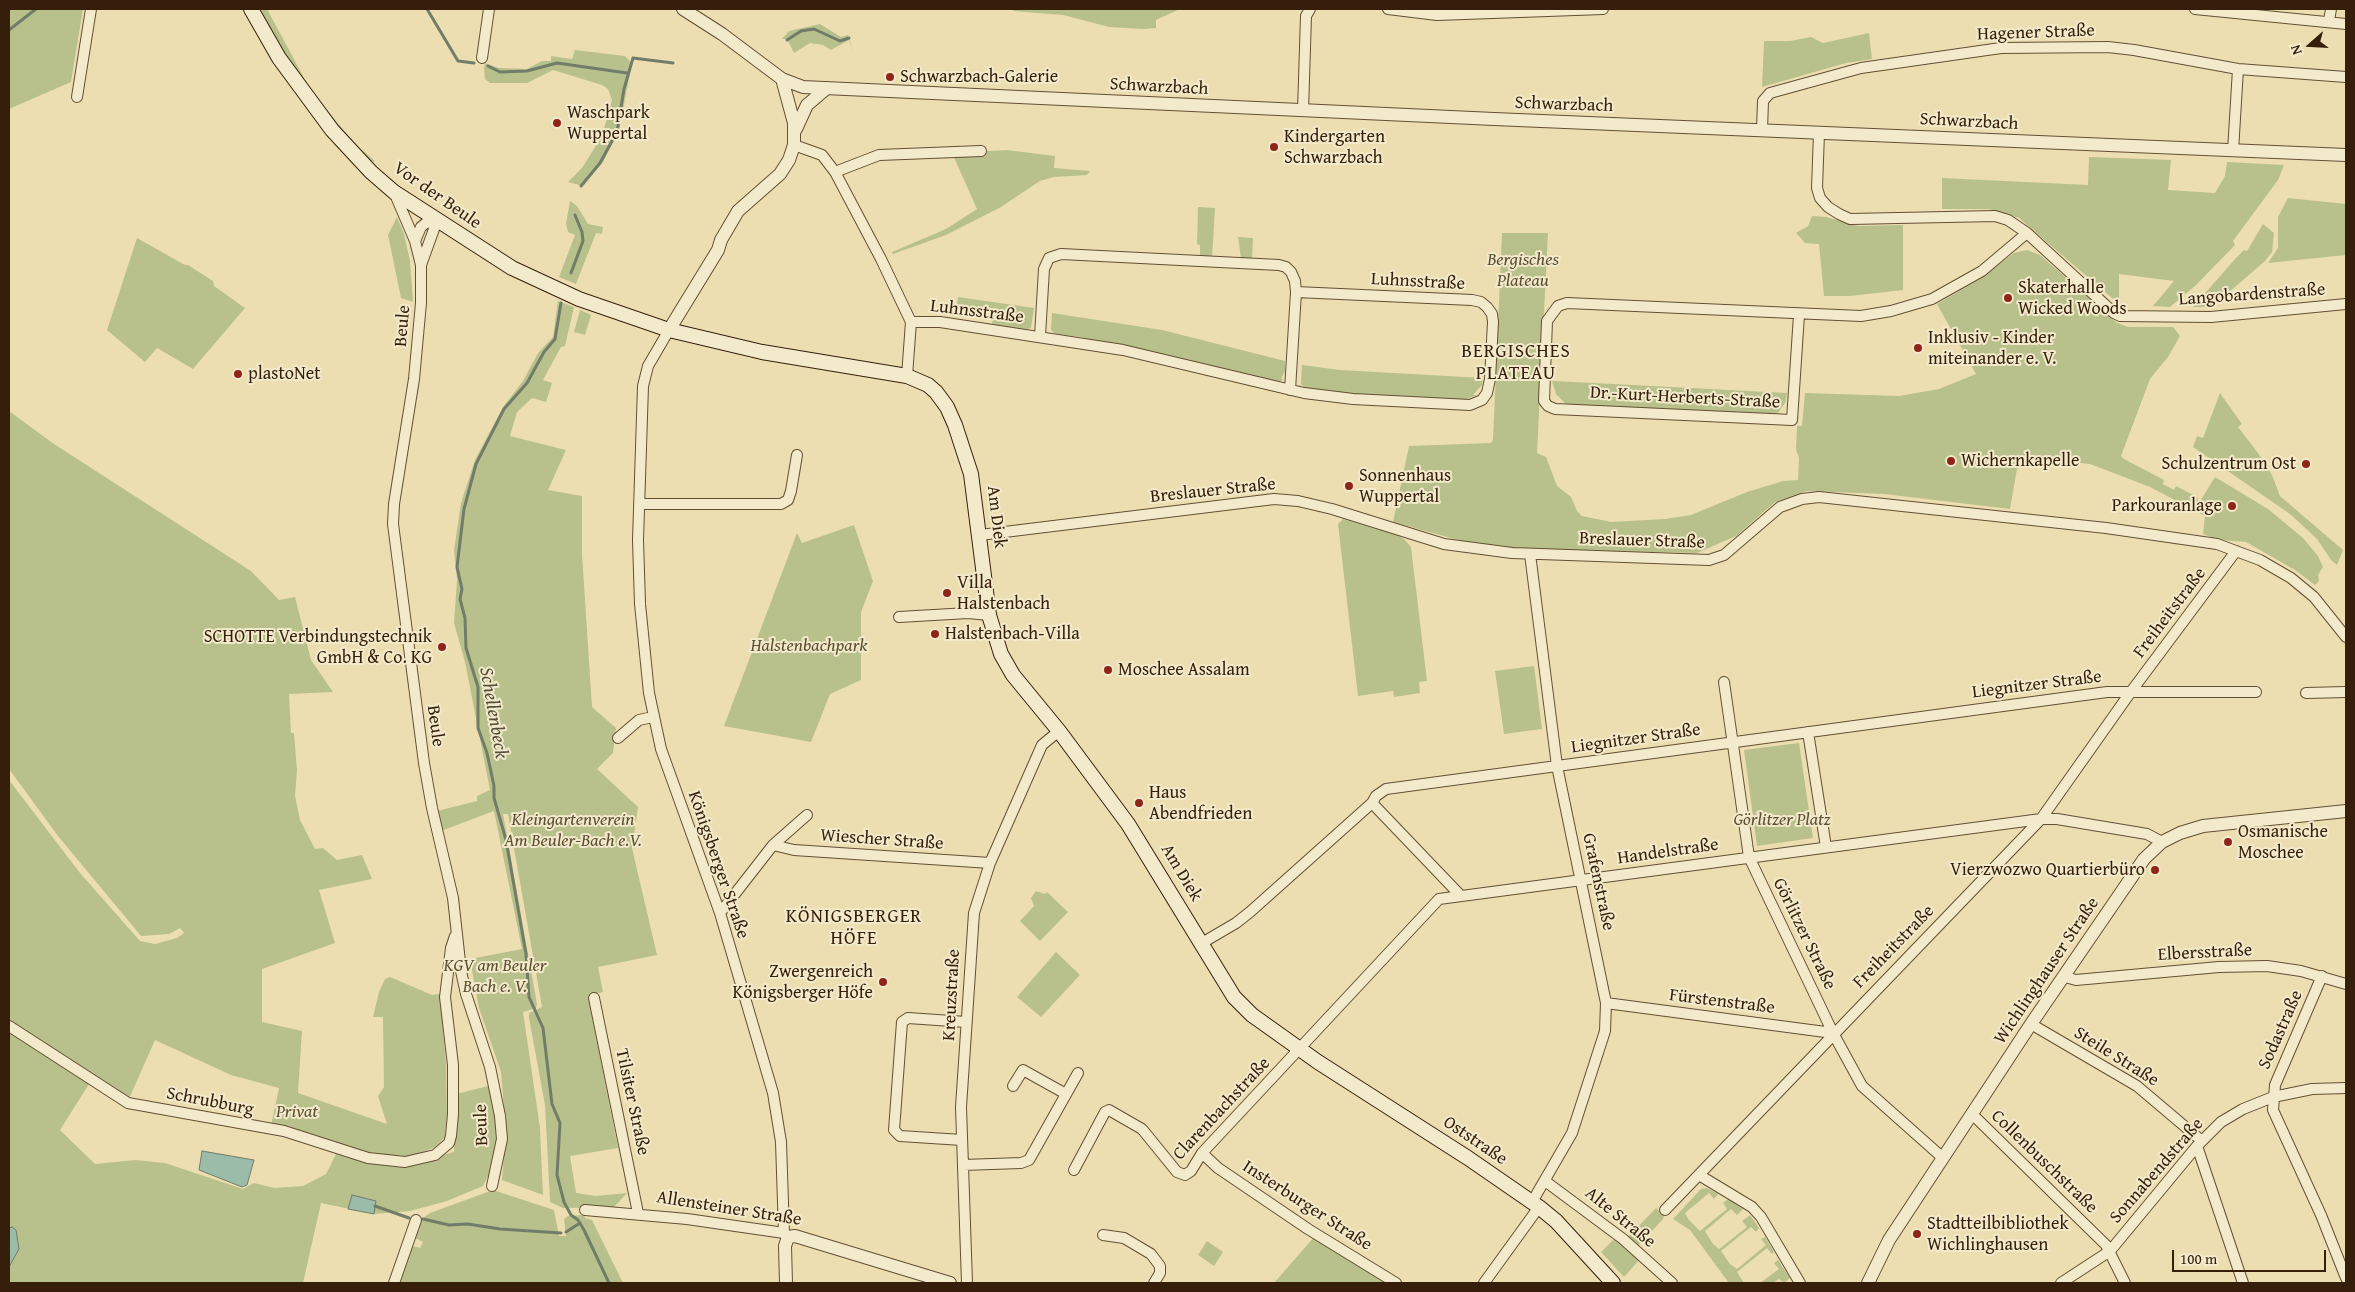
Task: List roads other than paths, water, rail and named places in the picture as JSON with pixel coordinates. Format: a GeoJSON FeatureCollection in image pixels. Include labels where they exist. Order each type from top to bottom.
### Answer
{"type":"FeatureCollection","features":[{"type":"Feature","properties":{"kind":"main road","name":"Vor der Beule"},"geometry":{"type":"LineString","coordinates":[[251,9],[279,58],[332,130],[371,172],[394,192],[499,261],[536,281],[579,299],[669,330]]}},
{"type":"Feature","properties":{"kind":"main road","name":"Am Diek"},"geometry":{"type":"LineString","coordinates":[[669,330],[762,352],[907,376],[928,385],[936,392],[947,406],[955,425],[973,482],[989,615],[993,634],[1006,664],[1059,731],[1128,824],[1239,1003],[1252,1015],[1300,1049]]}},
{"type":"Feature","properties":{"kind":"main road","name":"Oststraße"},"geometry":{"type":"LineString","coordinates":[[1300,1049],[1536,1204],[1556,1222],[1613,1283]]}},
{"type":"Feature","properties":{"kind":"street"},"geometry":{"type":"LineString","coordinates":[[78,97],[91,9]]}},
{"type":"Feature","properties":{"kind":"street"},"geometry":{"type":"LineString","coordinates":[[482,58],[489,9]]}},
{"type":"Feature","properties":{"kind":"street","name":"Schwarzbach"},"geometry":{"type":"LineString","coordinates":[[683,9],[722,34],[782,79],[802,87],[1303,111],[2346,155]]}},
{"type":"Feature","properties":{"kind":"street"},"geometry":{"type":"LineString","coordinates":[[1388,9],[1437,15],[1603,9]]}},
{"type":"Feature","properties":{"kind":"street"},"geometry":{"type":"LineString","coordinates":[[2195,9],[2346,24]]}},
{"type":"Feature","properties":{"kind":"street"},"geometry":{"type":"LineString","coordinates":[[2329,21],[2331,9]]}},
{"type":"Feature","properties":{"kind":"street"},"geometry":{"type":"LineString","coordinates":[[1303,111],[1308,12]]}},
{"type":"Feature","properties":{"kind":"street","name":"Hagener Straße"},"geometry":{"type":"LineString","coordinates":[[1762,130],[1763,101],[1770,93],[1861,68],[1967,51],[2026,46],[2108,47],[2238,69],[2346,77]]}},
{"type":"Feature","properties":{"kind":"street"},"geometry":{"type":"LineString","coordinates":[[2233,151],[2238,69]]}},
{"type":"Feature","properties":{"kind":"street"},"geometry":{"type":"LineString","coordinates":[[669,330],[718,250],[721,240],[733,218],[745,203],[780,174],[794,145],[794,116],[782,79]]}},
{"type":"Feature","properties":{"kind":"street"},"geometry":{"type":"LineString","coordinates":[[795,131],[807,105],[826,88]]}},
{"type":"Feature","properties":{"kind":"street","name":"Langobardenstraße"},"geometry":{"type":"LineString","coordinates":[[1819,132],[1817,188],[1820,198],[1838,214],[1850,219],[1995,216],[2008,220],[2027,233],[2114,313],[2120,316],[2210,317],[2346,304]]}},
{"type":"Feature","properties":{"kind":"street","name":"Luhnsstraße"},"geometry":{"type":"LineString","coordinates":[[794,145],[822,155],[835,172],[884,264],[911,322],[907,376]]}},
{"type":"Feature","properties":{"kind":"street"},"geometry":{"type":"LineString","coordinates":[[835,172],[879,155],[982,151]]}},
{"type":"Feature","properties":{"kind":"street","name":"Beule"},"geometry":{"type":"LineString","coordinates":[[394,192],[415,241],[423,281],[414,379],[394,504],[393,524],[424,763],[432,808],[453,898],[456,935],[466,994],[490,1067],[500,1116],[502,1139],[492,1186]]}},
{"type":"Feature","properties":{"kind":"street"},"geometry":{"type":"LineString","coordinates":[[415,241],[421,227],[432,218]]}},
{"type":"Feature","properties":{"kind":"street","name":"Beule"},"geometry":{"type":"LineString","coordinates":[[421,265],[434,229],[432,218]]}},
{"type":"Feature","properties":{"kind":"street","name":"Dr.-Kurt-Herberts-Straße"},"geometry":{"type":"LineString","coordinates":[[1798,315],[1792,420],[1555,409],[1544,401],[1547,321],[1558,306],[1567,303],[1798,315],[1861,316],[1891,312],[1924,302],[1982,271],[2027,233]]}},
{"type":"Feature","properties":{"kind":"street","name":"Luhnsstraße"},"geometry":{"type":"LineString","coordinates":[[1040,336],[1045,262],[1054,254],[1092,254],[1279,266],[1290,272],[1295,281],[1296,292],[1290,390]]}},
{"type":"Feature","properties":{"kind":"street","name":"Luhnsstraße"},"geometry":{"type":"LineString","coordinates":[[911,322],[940,322],[1123,350],[1290,390],[1353,399],[1464,405],[1482,400],[1487,393],[1490,379],[1493,322],[1492,314],[1481,302],[1296,292]]}},
{"type":"Feature","properties":{"kind":"street","name":"Königsberger Straße"},"geometry":{"type":"LineString","coordinates":[[669,330],[648,366],[645,375],[638,504],[640,604],[653,717],[669,774],[720,913],[773,1093],[781,1142],[786,1235]]}},
{"type":"Feature","properties":{"kind":"street"},"geometry":{"type":"LineString","coordinates":[[638,504],[781,504],[788,500],[791,491],[797,455]]}},
{"type":"Feature","properties":{"kind":"street","name":"Breslauer Straße"},"geometry":{"type":"LineString","coordinates":[[980,535],[1274,499],[1298,501],[1332,509],[1444,544],[1530,554],[1709,560],[1724,555],[1780,507],[1802,499],[1819,497],[2176,536],[2217,544],[2260,560],[2291,578],[2314,597],[2346,637]]}},
{"type":"Feature","properties":{"kind":"street","name":"Freiheitstraße"},"geometry":{"type":"LineString","coordinates":[[1665,1210],[1833,1033],[2041,819],[2130,693],[2236,551]]}},
{"type":"Feature","properties":{"kind":"street","name":"Grafenstraße"},"geometry":{"type":"LineString","coordinates":[[1484,1283],[1536,1204],[1545,1181],[1572,1133],[1605,1032],[1606,1003],[1557,766],[1530,554]]}},
{"type":"Feature","properties":{"kind":"street"},"geometry":{"type":"LineString","coordinates":[[899,617],[968,613],[989,615]]}},
{"type":"Feature","properties":{"kind":"street","name":"Görlitzer Straße"},"geometry":{"type":"LineString","coordinates":[[1724,682],[1749,857],[1833,1033],[1862,1086],[1943,1158]]}},
{"type":"Feature","properties":{"kind":"street","name":"Liegnitzer Straße"},"geometry":{"type":"LineString","coordinates":[[1202,943],[1236,923],[1250,912],[1372,803],[1376,796],[1386,789],[2107,692],[2130,693]]}},
{"type":"Feature","properties":{"kind":"street"},"geometry":{"type":"LineString","coordinates":[[2130,693],[2256,692]]}},
{"type":"Feature","properties":{"kind":"street"},"geometry":{"type":"LineString","coordinates":[[2306,694],[2346,692]]}},
{"type":"Feature","properties":{"kind":"street"},"geometry":{"type":"LineString","coordinates":[[618,738],[639,720],[653,717]]}},
{"type":"Feature","properties":{"kind":"street","name":"Kreuzstraße"},"geometry":{"type":"LineString","coordinates":[[967,1283],[961,1107],[974,913],[990,863],[1042,745],[1059,731]]}},
{"type":"Feature","properties":{"kind":"street"},"geometry":{"type":"LineString","coordinates":[[1808,732],[1826,847]]}},
{"type":"Feature","properties":{"kind":"street"},"geometry":{"type":"LineString","coordinates":[[1372,803],[1460,895]]}},
{"type":"Feature","properties":{"kind":"street","name":"Wichlinghauser Straße"},"geometry":{"type":"LineString","coordinates":[[1868,1283],[1889,1240],[1973,1115],[2031,1024],[2065,977],[2139,866],[2162,842],[2180,833],[2203,826],[2346,811]]}},
{"type":"Feature","properties":{"kind":"street"},"geometry":{"type":"LineString","coordinates":[[720,913],[773,845],[807,815]]}},
{"type":"Feature","properties":{"kind":"street","name":"Handelstraße"},"geometry":{"type":"LineString","coordinates":[[1300,1049],[1439,899],[2041,819],[2057,819],[2147,834],[2162,842]]}},
{"type":"Feature","properties":{"kind":"street","name":"Wiescher Straße"},"geometry":{"type":"LineString","coordinates":[[773,845],[794,850],[990,863]]}},
{"type":"Feature","properties":{"kind":"street","name":"Schrubburg"},"geometry":{"type":"LineString","coordinates":[[9,1026],[128,1103],[284,1131],[368,1158],[404,1162],[435,1155],[448,1143],[451,1136],[454,1114],[453,1066],[445,997],[451,948],[456,935]]}},
{"type":"Feature","properties":{"kind":"street","name":"Elbersstraße"},"geometry":{"type":"LineString","coordinates":[[2065,977],[2076,980],[2240,966],[2267,966],[2322,976],[2346,984]]}},
{"type":"Feature","properties":{"kind":"street","name":"Sodastraße"},"geometry":{"type":"LineString","coordinates":[[2273,1097],[2275,1085],[2322,976]]}},
{"type":"Feature","properties":{"kind":"street","name":"Tilsiter Straße"},"geometry":{"type":"LineString","coordinates":[[594,998],[638,1213]]}},
{"type":"Feature","properties":{"kind":"street","name":"Fürstenstraße"},"geometry":{"type":"LineString","coordinates":[[1606,1003],[1833,1033]]}},
{"type":"Feature","properties":{"kind":"street"},"geometry":{"type":"LineString","coordinates":[[962,1140],[900,1136],[894,1130],[902,1022],[908,1018],[966,1022]]}},
{"type":"Feature","properties":{"kind":"street","name":"Steile Straße"},"geometry":{"type":"LineString","coordinates":[[2031,1024],[2137,1086],[2200,1143]]}},
{"type":"Feature","properties":{"kind":"street","name":"Clarenbachstraße"},"geometry":{"type":"LineString","coordinates":[[1074,1170],[1106,1110],[1136,1124],[1181,1174],[1185,1175],[1191,1170],[1202,1153],[1300,1049]]}},
{"type":"Feature","properties":{"kind":"street"},"geometry":{"type":"LineString","coordinates":[[1013,1086],[1023,1070],[1066,1094]]}},
{"type":"Feature","properties":{"kind":"street"},"geometry":{"type":"LineString","coordinates":[[963,1165],[1022,1163],[1029,1160],[1078,1074]]}},
{"type":"Feature","properties":{"kind":"street","name":"Sonnabendstraße"},"geometry":{"type":"LineString","coordinates":[[2061,1283],[2110,1251],[2200,1143],[2221,1122],[2243,1109],[2273,1097],[2312,1089],[2346,1088]]}},
{"type":"Feature","properties":{"kind":"street"},"geometry":{"type":"LineString","coordinates":[[2273,1097],[2273,1110],[2321,1215],[2346,1278]]}},
{"type":"Feature","properties":{"kind":"street","name":"Collenbuschstraße"},"geometry":{"type":"LineString","coordinates":[[1973,1115],[2106,1244],[2125,1283]]}},
{"type":"Feature","properties":{"kind":"street"},"geometry":{"type":"LineString","coordinates":[[2200,1143],[2243,1283]]}},
{"type":"Feature","properties":{"kind":"street","name":"Insterburger Straße"},"geometry":{"type":"LineString","coordinates":[[1202,1153],[1218,1168],[1308,1229],[1396,1283]]}},
{"type":"Feature","properties":{"kind":"street"},"geometry":{"type":"LineString","coordinates":[[1699,1175],[1740,1198],[1757,1212],[1800,1283]]}},
{"type":"Feature","properties":{"kind":"street","name":"Alte Straße"},"geometry":{"type":"LineString","coordinates":[[1545,1181],[1623,1238],[1672,1283]]}},
{"type":"Feature","properties":{"kind":"street","name":"Allensteiner Straße"},"geometry":{"type":"LineString","coordinates":[[585,1210],[638,1213],[795,1236],[950,1283]]}},
{"type":"Feature","properties":{"kind":"street"},"geometry":{"type":"LineString","coordinates":[[394,1283],[416,1220]]}},
{"type":"Feature","properties":{"kind":"street"},"geometry":{"type":"LineString","coordinates":[[786,1235],[786,1283]]}},
{"type":"Feature","properties":{"kind":"street"},"geometry":{"type":"LineString","coordinates":[[1103,1235],[1124,1238],[1151,1254],[1160,1266],[1160,1273],[1154,1283]]}},
{"type":"Feature","properties":{"kind":"waterway","name":"Schwarzbach"},"geometry":{"type":"LineString","coordinates":[[9,30],[36,9]]}},
{"type":"Feature","properties":{"kind":"waterway","name":"Schwarzbach"},"geometry":{"type":"LineString","coordinates":[[427,9],[458,61],[474,63]]}},
{"type":"Feature","properties":{"kind":"waterway","name":"Schwarzbach"},"geometry":{"type":"LineString","coordinates":[[787,40],[801,31],[814,29],[840,41],[849,38]]}},
{"type":"Feature","properties":{"kind":"waterway","name":"Schellenbeck"},"geometry":{"type":"LineString","coordinates":[[581,186],[600,163],[617,132],[624,89],[633,58],[673,63]]}},
{"type":"Feature","properties":{"kind":"waterway","name":"Schwarzbach"},"geometry":{"type":"LineString","coordinates":[[488,66],[500,72],[527,71],[557,63],[627,73]]}},
{"type":"Feature","properties":{"kind":"waterway","name":"Schellenbeck"},"geometry":{"type":"LineString","coordinates":[[571,273],[583,241],[582,232],[575,215]]}},
{"type":"Feature","properties":{"kind":"waterway","name":"Schellenbeck"},"geometry":{"type":"LineString","coordinates":[[561,303],[555,339],[544,352],[527,383],[504,409],[476,464],[464,509],[457,567],[462,589],[460,599],[465,618],[466,648],[478,687],[478,728],[487,753],[494,786],[494,798],[506,840],[526,954],[529,997],[543,1028],[552,1104],[560,1123],[557,1175],[564,1202],[571,1215],[578,1220],[584,1230],[609,1283]]}},
{"type":"Feature","properties":{"kind":"waterway"},"geometry":{"type":"LineString","coordinates":[[375,1206],[409,1218]]}},
{"type":"Feature","properties":{"kind":"waterway"},"geometry":{"type":"LineString","coordinates":[[423,1219],[449,1225],[468,1224],[500,1229],[561,1233]]}},
{"type":"Feature","properties":{"kind":"waterway"},"geometry":{"type":"LineString","coordinates":[[566,1232],[580,1223]]}},
{"type":"Feature","properties":{"kind":"place","name":"Schwarzbach-Galerie"},"geometry":{"type":"Point","coordinates":[890,77]}},
{"type":"Feature","properties":{"kind":"place","name":"Waschpark Wuppertal"},"geometry":{"type":"Point","coordinates":[557,123]}},
{"type":"Feature","properties":{"kind":"place","name":"Kindergarten Schwarzbach"},"geometry":{"type":"Point","coordinates":[1274,147]}},
{"type":"Feature","properties":{"kind":"place","name":"Skaterhalle Wicked Woods"},"geometry":{"type":"Point","coordinates":[2008,298]}},
{"type":"Feature","properties":{"kind":"place","name":"Inklusiv - Kinder miteinander e. V."},"geometry":{"type":"Point","coordinates":[1918,348]}},
{"type":"Feature","properties":{"kind":"place","name":"plastoNet"},"geometry":{"type":"Point","coordinates":[238,374]}},
{"type":"Feature","properties":{"kind":"place","name":"Wichernkapelle"},"geometry":{"type":"Point","coordinates":[1951,461]}},
{"type":"Feature","properties":{"kind":"place","name":"Schulzentrum Ost"},"geometry":{"type":"Point","coordinates":[2306,464]}},
{"type":"Feature","properties":{"kind":"place","name":"Sonnenhaus Wuppertal"},"geometry":{"type":"Point","coordinates":[1349,486]}},
{"type":"Feature","properties":{"kind":"place","name":"Parkouranlage"},"geometry":{"type":"Point","coordinates":[2232,506]}},
{"type":"Feature","properties":{"kind":"place","name":"Villa Halstenbach"},"geometry":{"type":"Point","coordinates":[947,593]}},
{"type":"Feature","properties":{"kind":"place","name":"Halstenbach-Villa"},"geometry":{"type":"Point","coordinates":[935,634]}},
{"type":"Feature","properties":{"kind":"place","name":"SCHOTTE Verbindungstechnik GmbH & Co. KG"},"geometry":{"type":"Point","coordinates":[442,647]}},
{"type":"Feature","properties":{"kind":"place","name":"Moschee Assalam"},"geometry":{"type":"Point","coordinates":[1108,670]}},
{"type":"Feature","properties":{"kind":"place","name":"Haus Abendfrieden"},"geometry":{"type":"Point","coordinates":[1139,803]}},
{"type":"Feature","properties":{"kind":"place","name":"Osmanische Moschee"},"geometry":{"type":"Point","coordinates":[2228,842]}},
{"type":"Feature","properties":{"kind":"place","name":"Vierzwozwo Quartierbüro"},"geometry":{"type":"Point","coordinates":[2155,870]}},
{"type":"Feature","properties":{"kind":"place","name":"Zwergenreich Königsberger Höfe"},"geometry":{"type":"Point","coordinates":[883,982]}},
{"type":"Feature","properties":{"kind":"place","name":"Stadtteilbibliothek Wichlinghausen"},"geometry":{"type":"Point","coordinates":[1917,1234]}},
{"type":"Feature","properties":{"kind":"district","name":"BERGISCHES PLATEAU"},"geometry":{"type":"Point","coordinates":[1516,363]}},
{"type":"Feature","properties":{"kind":"district","name":"KÖNIGSBERGER HÖFE"},"geometry":{"type":"Point","coordinates":[854,928]}},
{"type":"Feature","properties":{"kind":"park label","name":"Bergisches Plateau"},"geometry":{"type":"Point","coordinates":[1523,270]}},
{"type":"Feature","properties":{"kind":"park label","name":"Halstenbachpark"},"geometry":{"type":"Point","coordinates":[809,646]}},
{"type":"Feature","properties":{"kind":"park label","name":"Görlitzer Platz"},"geometry":{"type":"Point","coordinates":[1782,820]}},
{"type":"Feature","properties":{"kind":"park label","name":"Kleingartenverein Am Beuler-Bach e.V."},"geometry":{"type":"Point","coordinates":[573,830]}},
{"type":"Feature","properties":{"kind":"park label","name":"KGV am Beuler Bach e. V."},"geometry":{"type":"Point","coordinates":[495,976]}},
{"type":"Feature","properties":{"kind":"park label","name":"Privat"},"geometry":{"type":"Point","coordinates":[297,1112]}}]}
